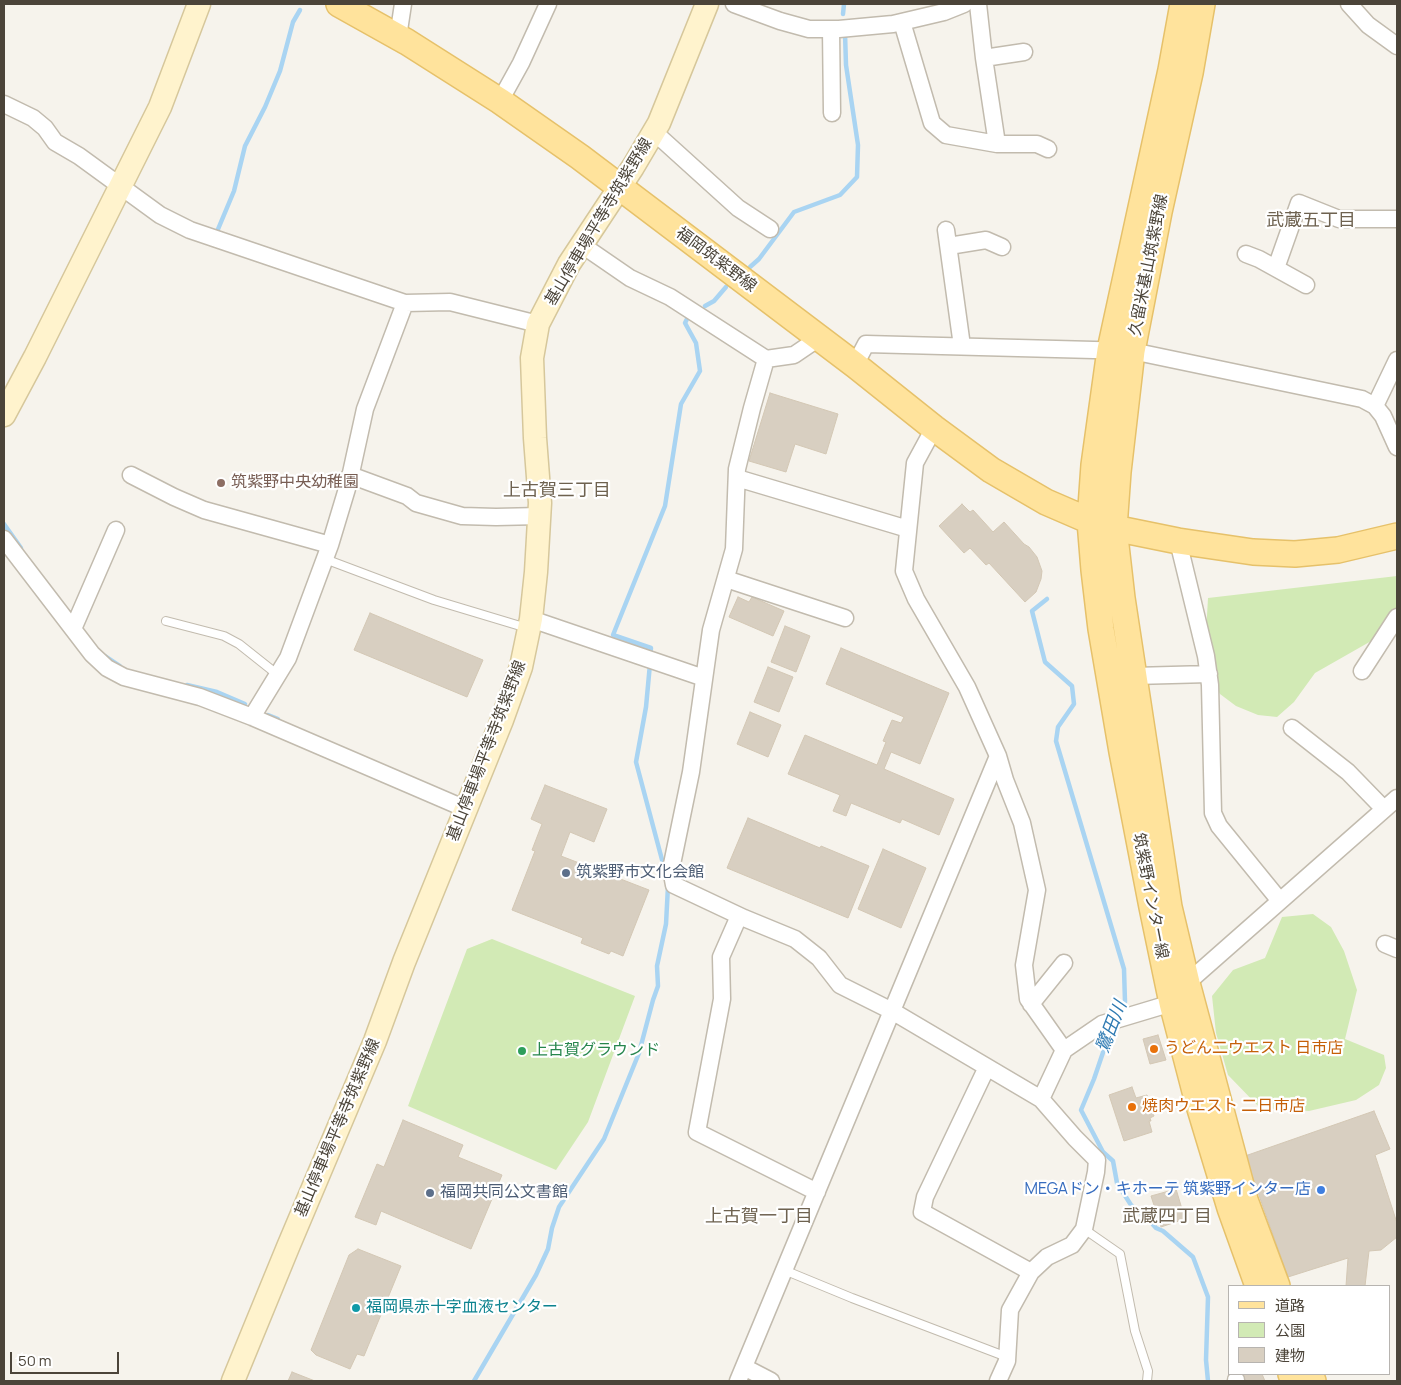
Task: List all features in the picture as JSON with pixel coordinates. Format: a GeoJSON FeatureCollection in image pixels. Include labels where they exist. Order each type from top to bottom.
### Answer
{"type":"FeatureCollection","features":[{"type":"Feature","properties":{"kind":"main road"},"geometry":{"type":"LineString","coordinates":[[4,415],[160,107],[199,4]]}},
{"type":"Feature","properties":{"kind":"main road","name":"福岡筑紫野線"},"geometry":{"type":"LineString","coordinates":[[339,4],[500,101],[580,157],[855,365],[934,428],[999,475],[1046,502],[1090,521]]}},
{"type":"Feature","properties":{"kind":"main road","name":"基山停車場平等寺筑紫野線"},"geometry":{"type":"LineString","coordinates":[[233,1381],[374,1041],[502,720],[521,667],[530,624],[540,516],[532,358],[538,324],[569,264],[654,132],[707,4]]}},
{"type":"Feature","properties":{"kind":"main road","name":"久留米基山筑紫野線"},"geometry":{"type":"LineString","coordinates":[[1114,528],[1118,472],[1121,351],[1183,4]]}},
{"type":"Feature","properties":{"kind":"main road","name":"久留米基山筑紫野線"},"geometry":{"type":"LineString","coordinates":[[1090,521],[1094,465],[1121,351],[1159,212],[1190,73],[1202,4]]}},
{"type":"Feature","properties":{"kind":"main road"},"geometry":{"type":"LineString","coordinates":[[1090,521],[1114,528],[1178,541],[1253,552],[1295,554],[1338,550],[1397,536]]}},
{"type":"Feature","properties":{"kind":"main road","name":"筑紫野インター線"},"geometry":{"type":"LineString","coordinates":[[1090,521],[1101,629],[1152,907],[1172,1003],[1197,1100],[1230,1208],[1258,1285]]}},
{"type":"Feature","properties":{"kind":"main road","name":"筑紫野インター線"},"geometry":{"type":"LineString","coordinates":[[1114,528],[1122,598],[1170,907],[1187,983],[1245,1200],[1277,1285]]}},
{"type":"Feature","properties":{"kind":"street"},"geometry":{"type":"LineString","coordinates":[[398,38],[403,4]]}},
{"type":"Feature","properties":{"kind":"street"},"geometry":{"type":"LineString","coordinates":[[500,101],[521,63],[548,4]]}},
{"type":"Feature","properties":{"kind":"street"},"geometry":{"type":"LineString","coordinates":[[734,4],[780,21],[809,29],[893,24],[944,12],[964,4]]}},
{"type":"Feature","properties":{"kind":"street"},"geometry":{"type":"LineString","coordinates":[[978,4],[997,144]]}},
{"type":"Feature","properties":{"kind":"street"},"geometry":{"type":"LineString","coordinates":[[1349,4],[1368,25],[1397,46]]}},
{"type":"Feature","properties":{"kind":"street"},"geometry":{"type":"LineString","coordinates":[[902,22],[932,123],[946,136],[997,144],[1038,144],[1048,148]]}},
{"type":"Feature","properties":{"kind":"street"},"geometry":{"type":"LineString","coordinates":[[831,29],[832,113]]}},
{"type":"Feature","properties":{"kind":"street"},"geometry":{"type":"LineString","coordinates":[[984,58],[1024,52]]}},
{"type":"Feature","properties":{"kind":"street"},"geometry":{"type":"LineString","coordinates":[[4,104],[33,118],[45,128],[56,142],[121,185],[160,215],[190,230],[405,303],[450,302],[538,324]]}},
{"type":"Feature","properties":{"kind":"street"},"geometry":{"type":"LineString","coordinates":[[654,132],[738,208],[770,229]]}},
{"type":"Feature","properties":{"kind":"street"},"geometry":{"type":"LineString","coordinates":[[1276,268],[1299,203],[1339,219],[1397,219]]}},
{"type":"Feature","properties":{"kind":"street"},"geometry":{"type":"LineString","coordinates":[[962,346],[948,238],[986,240],[1002,247]]}},
{"type":"Feature","properties":{"kind":"street"},"geometry":{"type":"LineString","coordinates":[[582,245],[630,278],[670,297],[766,359],[794,355],[819,338]]}},
{"type":"Feature","properties":{"kind":"street"},"geometry":{"type":"LineString","coordinates":[[1246,254],[1306,285]]}},
{"type":"Feature","properties":{"kind":"street"},"geometry":{"type":"LineString","coordinates":[[252,717],[288,658],[327,552],[350,475],[365,409],[405,303]]}},
{"type":"Feature","properties":{"kind":"street"},"geometry":{"type":"LineString","coordinates":[[855,365],[866,344],[1121,351],[1362,399],[1375,406],[1383,416],[1397,447]]}},
{"type":"Feature","properties":{"kind":"street"},"geometry":{"type":"LineString","coordinates":[[766,359],[737,469],[734,549],[711,630],[691,772],[672,869],[674,886],[795,939],[819,958],[840,985],[892,1011],[1041,1099],[1097,1160],[1084,1229],[1072,1246],[1047,1257],[1031,1272],[1010,1310],[1007,1361],[998,1381]]}},
{"type":"Feature","properties":{"kind":"street"},"geometry":{"type":"LineString","coordinates":[[1375,406],[1397,360]]}},
{"type":"Feature","properties":{"kind":"street"},"geometry":{"type":"LineString","coordinates":[[934,428],[914,463],[904,570],[916,599],[967,687],[998,756],[1005,780],[1022,823],[1037,890],[1024,965],[1028,999],[1064,1050]]}},
{"type":"Feature","properties":{"kind":"street"},"geometry":{"type":"LineString","coordinates":[[130,475],[204,510],[327,552]]}},
{"type":"Feature","properties":{"kind":"street"},"geometry":{"type":"LineString","coordinates":[[350,475],[407,496],[416,503],[462,516],[540,516]]}},
{"type":"Feature","properties":{"kind":"street"},"geometry":{"type":"LineString","coordinates":[[737,478],[908,529]]}},
{"type":"Feature","properties":{"kind":"street"},"geometry":{"type":"LineString","coordinates":[[73,629],[116,530]]}},
{"type":"Feature","properties":{"kind":"street"},"geometry":{"type":"LineString","coordinates":[[4,540],[92,654],[107,668],[124,677],[200,697],[252,717],[466,809]]}},
{"type":"Feature","properties":{"kind":"street"},"geometry":{"type":"LineString","coordinates":[[1178,541],[1209,674],[1213,813],[1219,826],[1280,901]]}},
{"type":"Feature","properties":{"kind":"street"},"geometry":{"type":"LineString","coordinates":[[726,579],[845,618]]}},
{"type":"Feature","properties":{"kind":"street"},"geometry":{"type":"LineString","coordinates":[[1362,671],[1397,616]]}},
{"type":"Feature","properties":{"kind":"street"},"geometry":{"type":"LineString","coordinates":[[530,624],[704,678]]}},
{"type":"Feature","properties":{"kind":"street"},"geometry":{"type":"LineString","coordinates":[[1134,676],[1209,674]]}},
{"type":"Feature","properties":{"kind":"street"},"geometry":{"type":"LineString","coordinates":[[1292,728],[1348,772],[1384,809]]}},
{"type":"Feature","properties":{"kind":"street"},"geometry":{"type":"LineString","coordinates":[[770,1381],[741,1374],[998,756]]}},
{"type":"Feature","properties":{"kind":"street"},"geometry":{"type":"LineString","coordinates":[[1187,983],[1397,798]]}},
{"type":"Feature","properties":{"kind":"street"},"geometry":{"type":"LineString","coordinates":[[739,916],[722,957],[722,999],[697,1132],[817,1192]]}},
{"type":"Feature","properties":{"kind":"street"},"geometry":{"type":"LineString","coordinates":[[1031,1004],[1064,963]]}},
{"type":"Feature","properties":{"kind":"street"},"geometry":{"type":"LineString","coordinates":[[1041,1099],[1064,1050],[1102,1024],[1172,1003]]}},
{"type":"Feature","properties":{"kind":"street"},"geometry":{"type":"LineString","coordinates":[[987,1067],[926,1197],[922,1212],[1031,1272]]}},
{"type":"Feature","properties":{"kind":"lane"},"geometry":{"type":"LineString","coordinates":[[327,552],[434,600],[530,624]]}},
{"type":"Feature","properties":{"kind":"lane"},"geometry":{"type":"LineString","coordinates":[[166,621],[224,636],[239,644],[278,675]]}},
{"type":"Feature","properties":{"kind":"lane"},"geometry":{"type":"LineString","coordinates":[[1084,1229],[1120,1254],[1135,1331],[1148,1371],[1146,1381]]}},
{"type":"Feature","properties":{"kind":"lane"},"geometry":{"type":"LineString","coordinates":[[784,1270],[852,1298],[1007,1356]]}},
{"type":"Feature","properties":{"kind":"green space"},"geometry":{"type":"Polygon","coordinates":[[[1397,576],[1397,621],[1380,636],[1315,673],[1294,702],[1277,717],[1258,715],[1236,706],[1220,694],[1204,668],[1208,598],[1397,576]]]}},
{"type":"Feature","properties":{"kind":"green space"},"geometry":{"type":"Polygon","coordinates":[[[1313,914],[1331,927],[1344,951],[1357,990],[1345,1039],[1384,1055],[1386,1068],[1379,1085],[1356,1100],[1309,1111],[1260,1108],[1228,1075],[1216,1033],[1212,996],[1233,970],[1265,958],[1282,917],[1313,914]]]}},
{"type":"Feature","properties":{"kind":"green space","name":"上古賀グラウンド"},"geometry":{"type":"Polygon","coordinates":[[[492,939],[635,996],[588,1122],[556,1170],[408,1106],[467,949],[492,939]]]}},
{"type":"Feature","properties":{"kind":"building"},"geometry":{"type":"Polygon","coordinates":[[[770,393],[838,414],[826,454],[795,444],[786,472],[749,461],[770,393]]]}},
{"type":"Feature","properties":{"kind":"building"},"geometry":{"type":"Polygon","coordinates":[[[962,504],[970,512],[973,510],[993,532],[1004,522],[1037,557],[1042,571],[1041,579],[1036,592],[1025,602],[989,563],[986,565],[970,548],[964,553],[939,526],[962,504]]]}},
{"type":"Feature","properties":{"kind":"building"},"geometry":{"type":"Polygon","coordinates":[[[738,597],[749,602],[752,597],[784,611],[773,636],[729,617],[738,597]]]}},
{"type":"Feature","properties":{"kind":"building"},"geometry":{"type":"Polygon","coordinates":[[[370,613],[483,660],[467,697],[354,650],[370,613]]]}},
{"type":"Feature","properties":{"kind":"building"},"geometry":{"type":"Polygon","coordinates":[[[785,626],[810,636],[796,672],[771,662],[785,626]]]}},
{"type":"Feature","properties":{"kind":"building"},"geometry":{"type":"Polygon","coordinates":[[[841,648],[949,693],[920,764],[891,752],[884,769],[954,799],[939,835],[902,819],[900,823],[851,803],[846,816],[833,811],[840,795],[788,774],[805,735],[877,765],[886,742],[883,741],[892,720],[901,723],[904,717],[826,684],[841,648]]]}},
{"type":"Feature","properties":{"kind":"building"},"geometry":{"type":"Polygon","coordinates":[[[768,667],[793,677],[779,712],[754,702],[768,667]]]}},
{"type":"Feature","properties":{"kind":"building"},"geometry":{"type":"Polygon","coordinates":[[[750,712],[781,725],[768,757],[737,744],[750,712]]]}},
{"type":"Feature","properties":{"kind":"building","name":"筑紫野市文化会館"},"geometry":{"type":"Polygon","coordinates":[[[545,785],[607,809],[594,842],[570,832],[561,856],[649,890],[623,956],[611,951],[609,954],[581,943],[583,938],[512,910],[535,851],[532,850],[542,824],[531,819],[545,785]]]}},
{"type":"Feature","properties":{"kind":"building"},"geometry":{"type":"Polygon","coordinates":[[[748,818],[869,866],[848,918],[727,868],[748,818]]]}},
{"type":"Feature","properties":{"kind":"building"},"geometry":{"type":"Polygon","coordinates":[[[883,849],[926,868],[901,928],[858,909],[883,849]]]}},
{"type":"Feature","properties":{"kind":"building","name":"うどん二ウエスト 日市店"},"geometry":{"type":"Polygon","coordinates":[[[1158,1035],[1166,1060],[1150,1064],[1143,1039],[1158,1035]]]}},
{"type":"Feature","properties":{"kind":"building","name":"焼肉ウエスト 二日市店"},"geometry":{"type":"Polygon","coordinates":[[[1132,1087],[1136,1098],[1147,1095],[1154,1116],[1149,1121],[1152,1132],[1124,1141],[1109,1095],[1132,1087]]]}},
{"type":"Feature","properties":{"kind":"building","name":"MEGAドン・キホーテ 筑紫野インター店"},"geometry":{"type":"Polygon","coordinates":[[[1374,1111],[1390,1149],[1375,1155],[1397,1223],[1397,1237],[1381,1250],[1369,1251],[1365,1285],[1346,1285],[1348,1258],[1288,1277],[1245,1156],[1374,1111]]]}},
{"type":"Feature","properties":{"kind":"building","name":"福岡共同公文書館"},"geometry":{"type":"Polygon","coordinates":[[[403,1120],[463,1145],[458,1157],[502,1175],[471,1249],[381,1211],[376,1225],[355,1217],[377,1164],[384,1167],[403,1120]]]}},
{"type":"Feature","properties":{"kind":"building"},"geometry":{"type":"Polygon","coordinates":[[[1176,1189],[1185,1219],[1161,1227],[1151,1196],[1176,1189]]]}},
{"type":"Feature","properties":{"kind":"building","name":"福岡県赤十字血液センター"},"geometry":{"type":"Polygon","coordinates":[[[358,1249],[401,1266],[364,1356],[357,1354],[350,1369],[316,1355],[311,1350],[349,1255],[358,1249]]]}},
{"type":"Feature","properties":{"kind":"building"},"geometry":{"type":"Polygon","coordinates":[[[292,1372],[315,1381],[288,1381],[292,1372]]]}},
{"type":"Feature","properties":{"kind":"building"},"geometry":{"type":"Polygon","coordinates":[[[1242,1375],[1262,1375],[1265,1381],[1244,1381],[1242,1375]]]}},
{"type":"Feature","properties":{"kind":"waterway"},"geometry":{"type":"LineString","coordinates":[[843,14],[844,4]]}},
{"type":"Feature","properties":{"kind":"waterway"},"geometry":{"type":"LineString","coordinates":[[215,233],[234,191],[245,146],[265,107],[280,71],[293,22],[300,10]]}},
{"type":"Feature","properties":{"kind":"waterway"},"geometry":{"type":"LineString","coordinates":[[750,267],[759,259],[794,212],[840,195],[857,177],[858,145],[846,65],[845,33]]}},
{"type":"Feature","properties":{"kind":"waterway"},"geometry":{"type":"LineString","coordinates":[[705,306],[714,301],[726,287]]}},
{"type":"Feature","properties":{"kind":"waterway"},"geometry":{"type":"LineString","coordinates":[[650,656],[651,648],[613,635],[665,506],[681,404],[700,371],[696,343],[685,323],[689,315]]}},
{"type":"Feature","properties":{"kind":"waterway"},"geometry":{"type":"LineString","coordinates":[[4,524],[21,548]]}},
{"type":"Feature","properties":{"kind":"waterway","name":"鷺田川"},"geometry":{"type":"LineString","coordinates":[[1047,599],[1032,611],[1045,662],[1072,686],[1074,704],[1058,727],[1056,741],[1124,969],[1125,1002],[1118,1015]]}},
{"type":"Feature","properties":{"kind":"waterway"},"geometry":{"type":"LineString","coordinates":[[105,656],[120,666]]}},
{"type":"Feature","properties":{"kind":"waterway"},"geometry":{"type":"LineString","coordinates":[[650,664],[646,707],[636,762],[665,871]]}},
{"type":"Feature","properties":{"kind":"waterway"},"geometry":{"type":"LineString","coordinates":[[187,685],[217,692],[245,704]]}},
{"type":"Feature","properties":{"kind":"waterway"},"geometry":{"type":"LineString","coordinates":[[268,715],[278,719]]}},
{"type":"Feature","properties":{"kind":"waterway"},"geometry":{"type":"LineString","coordinates":[[474,1381],[536,1275],[548,1249],[559,1207],[604,1139],[639,1053],[658,986],[657,966],[666,924],[668,886]]}},
{"type":"Feature","properties":{"kind":"waterway","name":"鷺田川"},"geometry":{"type":"LineString","coordinates":[[1112,1026],[1081,1110],[1103,1152],[1113,1161],[1117,1183],[1131,1205],[1156,1228],[1163,1231],[1193,1257],[1208,1297],[1206,1360],[1208,1381]]}},
{"type":"Feature","properties":{"kind":"place","name":"筑紫野中央幼稚園"},"geometry":{"type":"Point","coordinates":[221,483]}},
{"type":"Feature","properties":{"kind":"place","name":"筑紫野市文化会館"},"geometry":{"type":"Point","coordinates":[566,873]}},
{"type":"Feature","properties":{"kind":"place","name":"うどん二ウエスト 日市店"},"geometry":{"type":"Point","coordinates":[1154,1049]}},
{"type":"Feature","properties":{"kind":"place","name":"上古賀グラウンド"},"geometry":{"type":"Point","coordinates":[522,1051]}},
{"type":"Feature","properties":{"kind":"place","name":"焼肉ウエスト 二日市店"},"geometry":{"type":"Point","coordinates":[1132,1107]}},
{"type":"Feature","properties":{"kind":"place","name":"MEGAドン・キホーテ 筑紫野インター店"},"geometry":{"type":"Point","coordinates":[1321,1190]}},
{"type":"Feature","properties":{"kind":"place","name":"福岡共同公文書館"},"geometry":{"type":"Point","coordinates":[430,1193]}},
{"type":"Feature","properties":{"kind":"place","name":"福岡県赤十字血液センター"},"geometry":{"type":"Point","coordinates":[356,1308]}},
{"type":"Feature","properties":{"kind":"district","name":"武蔵五丁目"},"geometry":{"type":"Point","coordinates":[1311,221]}},
{"type":"Feature","properties":{"kind":"district","name":"上古賀三丁目"},"geometry":{"type":"Point","coordinates":[557,491]}},
{"type":"Feature","properties":{"kind":"district","name":"上古賀一丁目"},"geometry":{"type":"Point","coordinates":[759,1217]}},
{"type":"Feature","properties":{"kind":"district","name":"武蔵四丁目"},"geometry":{"type":"Point","coordinates":[1167,1217]}}]}
